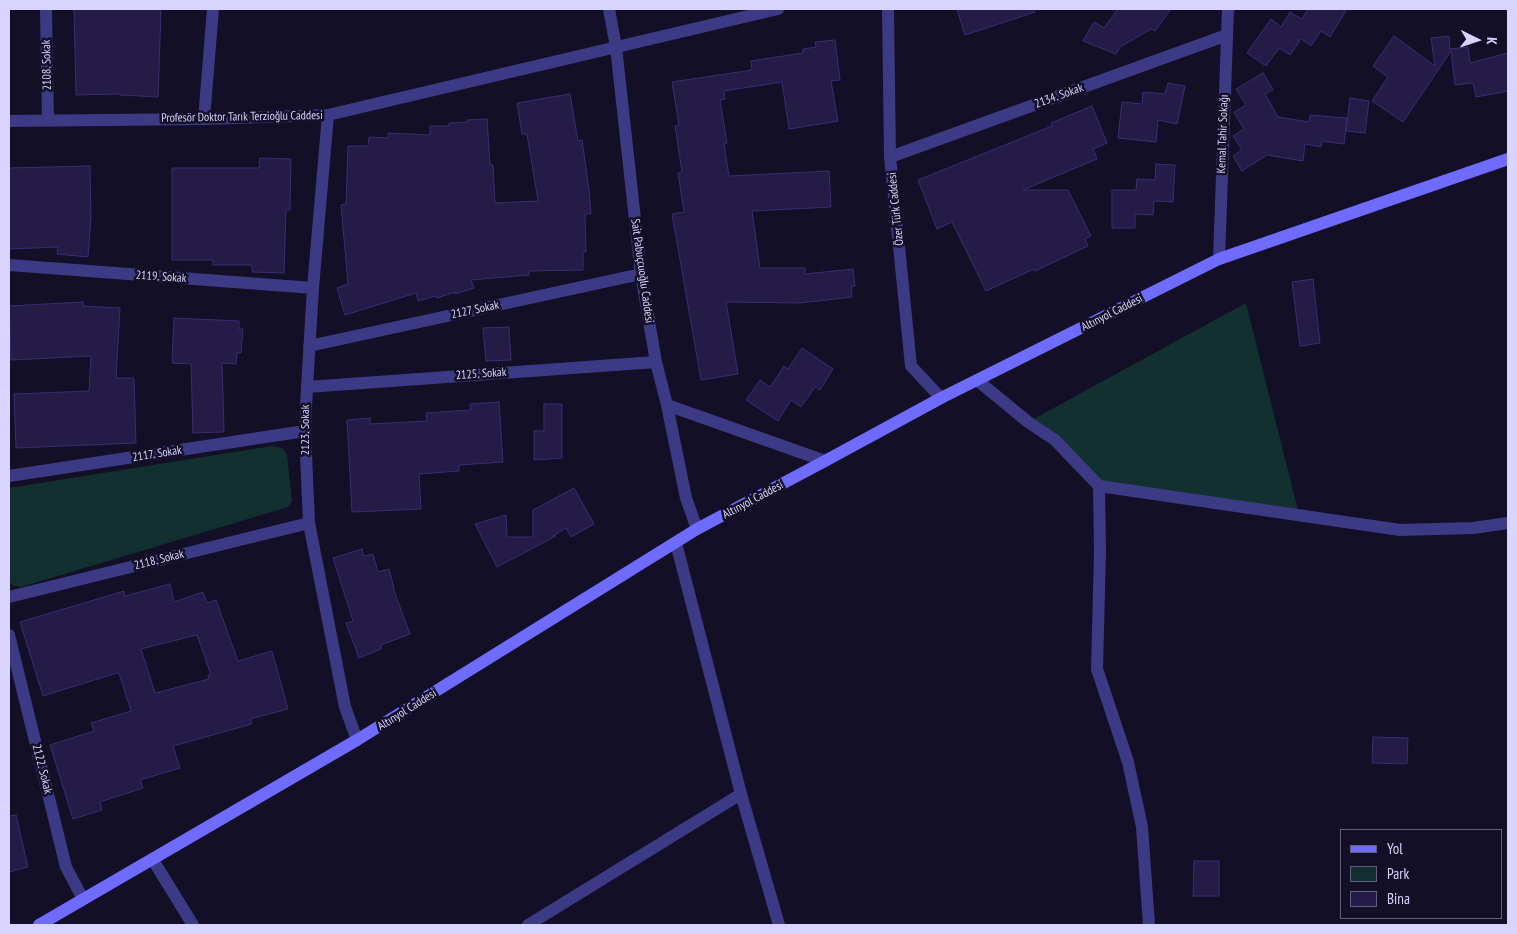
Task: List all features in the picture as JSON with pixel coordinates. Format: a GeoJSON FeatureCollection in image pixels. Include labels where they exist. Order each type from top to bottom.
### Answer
{"type":"FeatureCollection","features":[{"type":"Feature","properties":{"kind":"main road","name":"Altınyol Caddesi"},"geometry":{"type":"LineString","coordinates":[[39,925],[357,740],[697,529],[941,398],[1218,259],[1508,159]]}},
{"type":"Feature","properties":{"kind":"street","name":"2108. Sokak"},"geometry":{"type":"LineString","coordinates":[[46,9],[48,120]]}},
{"type":"Feature","properties":{"kind":"street"},"geometry":{"type":"LineString","coordinates":[[204,119],[213,9]]}},
{"type":"Feature","properties":{"kind":"street","name":"Sait Pabuçcuoğlu Caddesi"},"geometry":{"type":"LineString","coordinates":[[609,9],[616,47],[641,274],[656,362],[686,498],[697,529]]}},
{"type":"Feature","properties":{"kind":"street","name":"Profesör Doktor Tarık Terzioğlu Caddesi"},"geometry":{"type":"LineString","coordinates":[[9,121],[204,119],[328,115],[778,9]]}},
{"type":"Feature","properties":{"kind":"street","name":"Özer Türk Caddesi"},"geometry":{"type":"LineString","coordinates":[[888,9],[890,157],[911,366],[941,398]]}},
{"type":"Feature","properties":{"kind":"street","name":"Kemal Tahir Sokağı"},"geometry":{"type":"LineString","coordinates":[[1218,259],[1228,9]]}},
{"type":"Feature","properties":{"kind":"street","name":"2134. Sokak"},"geometry":{"type":"LineString","coordinates":[[890,157],[1227,35]]}},
{"type":"Feature","properties":{"kind":"street","name":"2123. Sokak"},"geometry":{"type":"LineString","coordinates":[[328,115],[313,288],[307,387],[305,431],[309,523],[345,706],[357,740]]}},
{"type":"Feature","properties":{"kind":"street","name":"2119. Sokak"},"geometry":{"type":"LineString","coordinates":[[9,265],[313,288]]}},
{"type":"Feature","properties":{"kind":"street","name":"2127 Sokak"},"geometry":{"type":"LineString","coordinates":[[309,346],[641,274]]}},
{"type":"Feature","properties":{"kind":"street","name":"2125. Sokak"},"geometry":{"type":"LineString","coordinates":[[307,387],[656,362]]}},
{"type":"Feature","properties":{"kind":"street"},"geometry":{"type":"LineString","coordinates":[[977,380],[1055,440],[1099,486],[1400,530],[1473,528],[1508,523]]}},
{"type":"Feature","properties":{"kind":"street"},"geometry":{"type":"LineString","coordinates":[[667,405],[825,461]]}},
{"type":"Feature","properties":{"kind":"street","name":"2117. Sokak"},"geometry":{"type":"LineString","coordinates":[[9,476],[305,431]]}},
{"type":"Feature","properties":{"kind":"street"},"geometry":{"type":"LineString","coordinates":[[1099,486],[1100,551],[1097,669],[1128,762],[1142,827],[1149,925]]}},
{"type":"Feature","properties":{"kind":"street","name":"2118. Sokak"},"geometry":{"type":"LineString","coordinates":[[9,597],[309,523]]}},
{"type":"Feature","properties":{"kind":"street"},"geometry":{"type":"LineString","coordinates":[[676,543],[741,794],[778,925]]}},
{"type":"Feature","properties":{"kind":"street","name":"2122. Sokak"},"geometry":{"type":"LineString","coordinates":[[9,635],[66,867],[83,900]]}},
{"type":"Feature","properties":{"kind":"street"},"geometry":{"type":"LineString","coordinates":[[528,925],[741,794]]}},
{"type":"Feature","properties":{"kind":"street"},"geometry":{"type":"LineString","coordinates":[[153,860],[193,925]]}},
{"type":"Feature","properties":{"kind":"green space"},"geometry":{"type":"Polygon","coordinates":[[[1246,303],[1299,514],[1099,486],[1028,422],[1246,303]]]}},
{"type":"Feature","properties":{"kind":"green space"},"geometry":{"type":"Polygon","coordinates":[[[272,446],[282,448],[287,454],[292,501],[288,507],[21,587],[14,586],[9,582],[9,488],[272,446]]]}},
{"type":"Feature","properties":{"kind":"building"},"geometry":{"type":"Polygon","coordinates":[[[74,9],[161,9],[158,97],[120,94],[76,95],[74,9]]]}},
{"type":"Feature","properties":{"kind":"building"},"geometry":{"type":"Polygon","coordinates":[[[957,9],[1034,9],[1035,12],[965,35],[957,9]]]}},
{"type":"Feature","properties":{"kind":"building"},"geometry":{"type":"Polygon","coordinates":[[[1118,9],[1171,9],[1155,31],[1151,29],[1120,47],[1116,54],[1083,41],[1094,22],[1104,28],[1118,9]]]}},
{"type":"Feature","properties":{"kind":"building"},"geometry":{"type":"Polygon","coordinates":[[[1308,9],[1347,9],[1330,37],[1321,31],[1311,46],[1301,39],[1290,55],[1279,48],[1266,66],[1247,53],[1271,19],[1281,27],[1290,12],[1302,19],[1308,9]]]}},
{"type":"Feature","properties":{"kind":"building"},"geometry":{"type":"Polygon","coordinates":[[[1394,36],[1435,66],[1431,38],[1449,36],[1450,49],[1468,47],[1470,63],[1508,53],[1508,91],[1476,97],[1473,83],[1455,85],[1451,51],[1403,122],[1372,101],[1388,77],[1373,66],[1394,36]]]}},
{"type":"Feature","properties":{"kind":"building"},"geometry":{"type":"Polygon","coordinates":[[[835,40],[840,80],[831,81],[838,121],[789,129],[782,82],[724,91],[725,99],[720,100],[727,143],[724,144],[729,176],[829,171],[831,207],[752,211],[760,268],[805,268],[805,274],[853,269],[855,286],[851,287],[852,297],[800,303],[726,302],[738,374],[701,380],[672,214],[684,212],[678,173],[682,172],[675,126],[679,125],[672,82],[752,70],[751,61],[803,53],[803,49],[816,47],[815,42],[835,40]]]}},
{"type":"Feature","properties":{"kind":"building"},"geometry":{"type":"Polygon","coordinates":[[[1263,73],[1273,90],[1265,94],[1278,117],[1309,122],[1310,115],[1347,118],[1344,144],[1322,141],[1321,147],[1305,144],[1303,161],[1267,155],[1242,171],[1233,156],[1242,150],[1233,136],[1244,129],[1234,112],[1246,105],[1236,89],[1263,73]]]}},
{"type":"Feature","properties":{"kind":"building"},"geometry":{"type":"Polygon","coordinates":[[[1168,83],[1185,86],[1177,124],[1158,120],[1156,142],[1118,138],[1122,102],[1142,104],[1143,92],[1165,94],[1168,83]]]}},
{"type":"Feature","properties":{"kind":"building"},"geometry":{"type":"Polygon","coordinates":[[[570,94],[578,141],[582,140],[591,214],[585,214],[586,252],[583,252],[583,270],[529,271],[529,275],[471,280],[474,288],[455,294],[455,292],[437,298],[436,296],[418,301],[416,293],[345,315],[337,288],[348,284],[341,205],[346,204],[348,146],[368,146],[369,137],[388,138],[388,133],[430,135],[430,126],[449,126],[449,123],[487,119],[490,165],[493,165],[495,203],[538,201],[527,134],[522,134],[517,103],[570,94]]]}},
{"type":"Feature","properties":{"kind":"building"},"geometry":{"type":"Polygon","coordinates":[[[1350,98],[1369,101],[1365,133],[1346,131],[1350,98]]]}},
{"type":"Feature","properties":{"kind":"building"},"geometry":{"type":"Polygon","coordinates":[[[1092,106],[1107,143],[1093,149],[1097,159],[1023,190],[1068,190],[1091,236],[1085,239],[1088,246],[986,291],[952,222],[937,229],[918,180],[1052,126],[1051,123],[1092,106]]]}},
{"type":"Feature","properties":{"kind":"building"},"geometry":{"type":"Polygon","coordinates":[[[260,158],[291,159],[290,210],[286,210],[284,273],[252,272],[252,265],[213,265],[213,260],[172,260],[172,168],[259,168],[260,158]]]}},
{"type":"Feature","properties":{"kind":"building"},"geometry":{"type":"Polygon","coordinates":[[[1156,164],[1175,165],[1173,202],[1154,201],[1153,215],[1135,214],[1135,228],[1112,228],[1112,190],[1136,190],[1137,179],[1155,180],[1156,164]]]}},
{"type":"Feature","properties":{"kind":"building"},"geometry":{"type":"Polygon","coordinates":[[[90,166],[91,217],[88,257],[57,254],[58,247],[9,249],[9,168],[90,166]]]}},
{"type":"Feature","properties":{"kind":"building"},"geometry":{"type":"Polygon","coordinates":[[[1313,279],[1320,343],[1300,346],[1292,282],[1313,279]]]}},
{"type":"Feature","properties":{"kind":"building"},"geometry":{"type":"Polygon","coordinates":[[[83,302],[83,306],[120,308],[116,378],[134,378],[136,443],[16,448],[14,394],[89,391],[91,356],[11,360],[9,306],[83,302]]]}},
{"type":"Feature","properties":{"kind":"building"},"geometry":{"type":"Polygon","coordinates":[[[174,318],[239,321],[239,329],[243,329],[241,353],[237,353],[236,364],[222,363],[224,432],[193,433],[191,364],[172,363],[174,318]]]}},
{"type":"Feature","properties":{"kind":"building"},"geometry":{"type":"Polygon","coordinates":[[[509,327],[511,360],[486,361],[483,328],[509,327]]]}},
{"type":"Feature","properties":{"kind":"building"},"geometry":{"type":"Polygon","coordinates":[[[802,348],[833,369],[820,390],[815,387],[801,407],[791,400],[778,421],[746,400],[760,380],[770,387],[784,366],[788,369],[802,348]]]}},
{"type":"Feature","properties":{"kind":"building"},"geometry":{"type":"Polygon","coordinates":[[[499,402],[503,462],[459,465],[459,471],[419,474],[421,509],[352,512],[347,420],[370,418],[370,424],[427,421],[426,413],[471,410],[470,404],[499,402]]]}},
{"type":"Feature","properties":{"kind":"building"},"geometry":{"type":"Polygon","coordinates":[[[544,404],[562,404],[562,458],[534,460],[534,431],[544,431],[544,404]]]}},
{"type":"Feature","properties":{"kind":"building"},"geometry":{"type":"Polygon","coordinates":[[[574,488],[594,524],[571,537],[566,528],[553,536],[556,536],[497,567],[475,524],[506,515],[507,537],[533,537],[533,510],[574,488]]]}},
{"type":"Feature","properties":{"kind":"building"},"geometry":{"type":"Polygon","coordinates":[[[362,549],[364,556],[373,554],[378,572],[389,569],[393,588],[410,634],[381,645],[381,649],[359,658],[346,623],[353,621],[333,558],[362,549]]]}},
{"type":"Feature","properties":{"kind":"building"},"geometry":{"type":"Polygon","coordinates":[[[170,584],[174,602],[203,592],[207,603],[216,600],[238,661],[272,651],[288,709],[250,719],[252,724],[173,746],[180,768],[140,780],[143,788],[100,802],[102,810],[73,819],[50,745],[94,731],[91,723],[131,711],[119,673],[43,696],[20,622],[124,591],[125,596],[170,584]],[[197,635],[141,649],[155,693],[209,679],[208,675],[211,675],[197,635]]]}},
{"type":"Feature","properties":{"kind":"building"},"geometry":{"type":"Polygon","coordinates":[[[1373,737],[1408,738],[1407,764],[1372,763],[1373,737]]]}},
{"type":"Feature","properties":{"kind":"building"},"geometry":{"type":"Polygon","coordinates":[[[16,815],[28,867],[9,872],[9,816],[16,815]]]}},
{"type":"Feature","properties":{"kind":"building"},"geometry":{"type":"Polygon","coordinates":[[[1194,861],[1219,861],[1219,896],[1193,896],[1194,861]]]}}]}
